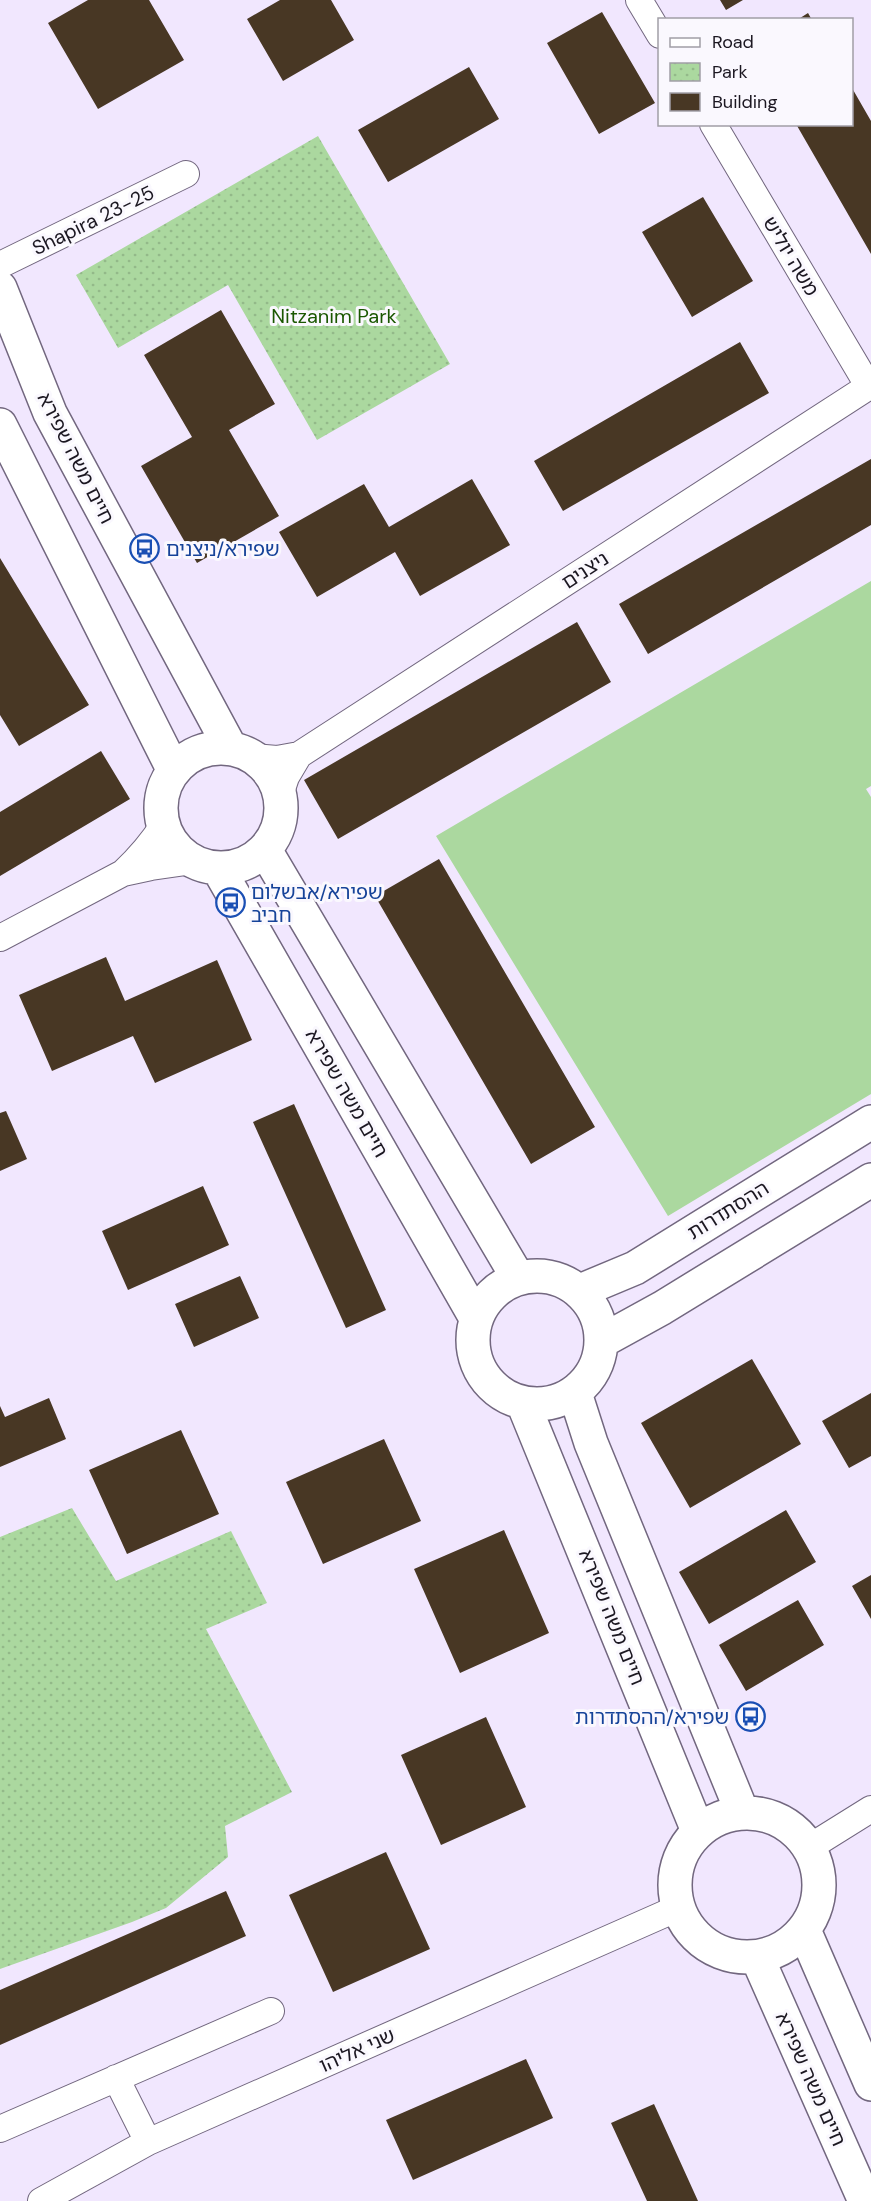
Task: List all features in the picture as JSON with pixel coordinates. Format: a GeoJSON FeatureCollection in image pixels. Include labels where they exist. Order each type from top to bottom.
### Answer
{"type":"FeatureCollection","features":[{"type":"Feature","properties":{"kind":"street"},"geometry":{"type":"LineString","coordinates":[[639,0],[658,31]]}},
{"type":"Feature","properties":{"kind":"street","name":"משה יוליש"},"geometry":{"type":"LineString","coordinates":[[714,126],[870,386]]}},
{"type":"Feature","properties":{"kind":"street","name":"Shapira 23-25"},"geometry":{"type":"LineString","coordinates":[[0,265],[186,174]]}},
{"type":"Feature","properties":{"kind":"street","name":"חיים משה שפירא"},"geometry":{"type":"LineString","coordinates":[[0,288],[50,413],[242,753]]}},
{"type":"Feature","properties":{"kind":"street","name":"ניצנים"},"geometry":{"type":"LineString","coordinates":[[242,753],[277,759],[299,755],[870,386]]}},
{"type":"Feature","properties":{"kind":"street"},"geometry":{"type":"LineString","coordinates":[[0,425],[174,771]]}},
{"type":"Feature","properties":{"kind":"street"},"geometry":{"type":"LineString","coordinates":[[123,873],[151,867],[206,865],[235,867],[265,850],[276,834],[281,815],[280,795],[275,780],[265,767],[242,753],[215,749],[199,753],[174,771],[163,796],[161,810],[170,839],[180,851],[206,865]]}},
{"type":"Feature","properties":{"kind":"street","name":"ניצנים"},"geometry":{"type":"LineString","coordinates":[[280,795],[286,777],[299,755]]}},
{"type":"Feature","properties":{"kind":"street"},"geometry":{"type":"LineString","coordinates":[[0,938],[123,873],[140,858],[164,824]]}},
{"type":"Feature","properties":{"kind":"street"},"geometry":{"type":"LineString","coordinates":[[265,850],[518,1278]]}},
{"type":"Feature","properties":{"kind":"street","name":"חיים משה שפירא"},"geometry":{"type":"LineString","coordinates":[[206,865],[476,1318]]}},
{"type":"Feature","properties":{"kind":"street","name":"ההסתדרות"},"geometry":{"type":"LineString","coordinates":[[580,1291],[635,1268],[871,1122]]}},
{"type":"Feature","properties":{"kind":"street"},"geometry":{"type":"LineString","coordinates":[[602,1341],[662,1308],[871,1180]]}},
{"type":"Feature","properties":{"kind":"street"},"geometry":{"type":"LineString","coordinates":[[540,1275],[561,1280],[580,1291],[593,1305],[600,1323],[602,1341],[598,1360],[589,1378],[574,1393],[558,1401],[541,1404],[523,1403],[503,1394],[486,1380],[476,1361],[472,1339],[476,1318],[485,1300],[500,1287],[518,1278],[540,1275]]}},
{"type":"Feature","properties":{"kind":"street"},"geometry":{"type":"LineString","coordinates":[[574,1393],[591,1443],[742,1812]]}},
{"type":"Feature","properties":{"kind":"street","name":"חיים משה שפירא"},"geometry":{"type":"LineString","coordinates":[[523,1403],[698,1831]]}},
{"type":"Feature","properties":{"kind":"street"},"geometry":{"type":"LineString","coordinates":[[810,1847],[871,1809]]}},
{"type":"Feature","properties":{"kind":"street"},"geometry":{"type":"LineString","coordinates":[[742,1812],[762,1814],[781,1820],[797,1832],[810,1847],[818,1867],[820,1890],[816,1911],[804,1930],[783,1948],[757,1957],[737,1957],[717,1951],[700,1941],[687,1926],[678,1908],[674,1887],[677,1867],[685,1847],[698,1831],[727,1815],[742,1812]]}},
{"type":"Feature","properties":{"kind":"street","name":"שני אליהו"},"geometry":{"type":"LineString","coordinates":[[41,2201],[148,2142],[678,1908]]}},
{"type":"Feature","properties":{"kind":"street"},"geometry":{"type":"LineString","coordinates":[[804,1930],[871,2084]]}},
{"type":"Feature","properties":{"kind":"street","name":"חיים משה שפירא"},"geometry":{"type":"LineString","coordinates":[[757,1957],[865,2201]]}},
{"type":"Feature","properties":{"kind":"street"},"geometry":{"type":"LineString","coordinates":[[0,2129],[271,2011]]}},
{"type":"Feature","properties":{"kind":"street"},"geometry":{"type":"LineString","coordinates":[[116,2078],[148,2142]]}},
{"type":"Feature","properties":{"kind":"green space","name":"Nitzanim Park"},"geometry":{"type":"Polygon","coordinates":[[[318,136],[450,364],[317,440],[228,285],[118,348],[76,275],[318,136]]]}},
{"type":"Feature","properties":{"kind":"green space"},"geometry":{"type":"Polygon","coordinates":[[[871,581],[871,786],[866,789],[871,797],[871,1094],[668,1216],[436,836],[871,581]]]}},
{"type":"Feature","properties":{"kind":"green space"},"geometry":{"type":"Polygon","coordinates":[[[72,1508],[116,1581],[231,1531],[267,1603],[206,1629],[292,1792],[225,1826],[228,1857],[166,1908],[0,1969],[0,1537],[72,1508]]]}},
{"type":"Feature","properties":{"kind":"building"},"geometry":{"type":"Polygon","coordinates":[[[88,0],[149,0],[184,60],[98,109],[48,23],[88,0]]]}},
{"type":"Feature","properties":{"kind":"building"},"geometry":{"type":"Polygon","coordinates":[[[280,0],[331,0],[354,40],[283,81],[247,19],[280,0]]]}},
{"type":"Feature","properties":{"kind":"building"},"geometry":{"type":"Polygon","coordinates":[[[720,0],[743,0],[726,10],[720,0]]]}},
{"type":"Feature","properties":{"kind":"building"},"geometry":{"type":"Polygon","coordinates":[[[602,12],[655,103],[599,134],[547,43],[602,12]]]}},
{"type":"Feature","properties":{"kind":"building"},"geometry":{"type":"Polygon","coordinates":[[[808,13],[811,18],[800,18],[808,13]]]}},
{"type":"Feature","properties":{"kind":"building"},"geometry":{"type":"Polygon","coordinates":[[[469,67],[499,119],[388,182],[358,130],[469,67]]]}},
{"type":"Feature","properties":{"kind":"building"},"geometry":{"type":"Polygon","coordinates":[[[853,90],[871,121],[871,254],[797,126],[853,126],[853,90]]]}},
{"type":"Feature","properties":{"kind":"building"},"geometry":{"type":"Polygon","coordinates":[[[703,197],[753,281],[692,317],[642,232],[703,197]]]}},
{"type":"Feature","properties":{"kind":"building"},"geometry":{"type":"Polygon","coordinates":[[[221,310],[275,404],[229,430],[279,516],[197,563],[141,466],[192,437],[144,355],[221,310]]]}},
{"type":"Feature","properties":{"kind":"building"},"geometry":{"type":"Polygon","coordinates":[[[740,342],[769,393],[563,511],[534,461],[740,342]]]}},
{"type":"Feature","properties":{"kind":"building"},"geometry":{"type":"Polygon","coordinates":[[[871,459],[871,525],[648,654],[619,604],[871,459]]]}},
{"type":"Feature","properties":{"kind":"building"},"geometry":{"type":"Polygon","coordinates":[[[472,479],[510,545],[420,596],[395,552],[317,597],[279,532],[364,484],[389,527],[472,479]]]}},
{"type":"Feature","properties":{"kind":"building"},"geometry":{"type":"Polygon","coordinates":[[[0,558],[89,705],[19,746],[0,715],[0,558]]]}},
{"type":"Feature","properties":{"kind":"building"},"geometry":{"type":"Polygon","coordinates":[[[577,622],[611,682],[338,839],[304,780],[577,622]]]}},
{"type":"Feature","properties":{"kind":"building"},"geometry":{"type":"Polygon","coordinates":[[[101,751],[130,799],[0,876],[0,812],[101,751]]]}},
{"type":"Feature","properties":{"kind":"building"},"geometry":{"type":"Polygon","coordinates":[[[439,859],[595,1127],[531,1164],[375,896],[439,859]]]}},
{"type":"Feature","properties":{"kind":"building"},"geometry":{"type":"Polygon","coordinates":[[[106,957],[125,1001],[217,960],[252,1040],[155,1083],[133,1036],[52,1071],[19,995],[106,957]]]}},
{"type":"Feature","properties":{"kind":"building"},"geometry":{"type":"Polygon","coordinates":[[[294,1104],[386,1310],[346,1328],[253,1122],[294,1104]]]}},
{"type":"Feature","properties":{"kind":"building"},"geometry":{"type":"Polygon","coordinates":[[[6,1111],[27,1159],[0,1171],[0,1113],[6,1111]]]}},
{"type":"Feature","properties":{"kind":"building"},"geometry":{"type":"Polygon","coordinates":[[[203,1186],[229,1245],[128,1290],[102,1231],[203,1186]]]}},
{"type":"Feature","properties":{"kind":"building"},"geometry":{"type":"Polygon","coordinates":[[[240,1276],[259,1318],[194,1347],[175,1304],[240,1276]]]}},
{"type":"Feature","properties":{"kind":"building"},"geometry":{"type":"Polygon","coordinates":[[[752,1359],[801,1444],[690,1508],[641,1423],[752,1359]]]}},
{"type":"Feature","properties":{"kind":"building"},"geometry":{"type":"Polygon","coordinates":[[[871,1393],[871,1456],[849,1468],[822,1421],[871,1393]]]}},
{"type":"Feature","properties":{"kind":"building"},"geometry":{"type":"Polygon","coordinates":[[[49,1398],[66,1439],[0,1467],[0,1406],[5,1417],[49,1398]]]}},
{"type":"Feature","properties":{"kind":"building"},"geometry":{"type":"Polygon","coordinates":[[[181,1430],[219,1514],[127,1554],[89,1470],[181,1430]]]}},
{"type":"Feature","properties":{"kind":"building"},"geometry":{"type":"Polygon","coordinates":[[[384,1439],[421,1521],[323,1564],[286,1482],[384,1439]]]}},
{"type":"Feature","properties":{"kind":"building"},"geometry":{"type":"Polygon","coordinates":[[[786,1510],[816,1562],[709,1624],[679,1572],[786,1510]]]}},
{"type":"Feature","properties":{"kind":"building"},"geometry":{"type":"Polygon","coordinates":[[[504,1530],[549,1633],[460,1673],[414,1569],[504,1530]]]}},
{"type":"Feature","properties":{"kind":"building"},"geometry":{"type":"Polygon","coordinates":[[[871,1575],[871,1619],[852,1586],[871,1575]]]}},
{"type":"Feature","properties":{"kind":"building"},"geometry":{"type":"Polygon","coordinates":[[[798,1600],[824,1645],[746,1691],[719,1645],[798,1600]]]}},
{"type":"Feature","properties":{"kind":"building"},"geometry":{"type":"Polygon","coordinates":[[[486,1717],[526,1807],[441,1845],[401,1755],[486,1717]]]}},
{"type":"Feature","properties":{"kind":"building"},"geometry":{"type":"Polygon","coordinates":[[[386,1852],[430,1949],[333,1992],[289,1895],[386,1852]]]}},
{"type":"Feature","properties":{"kind":"building"},"geometry":{"type":"Polygon","coordinates":[[[226,1891],[246,1936],[0,2045],[0,1990],[226,1891]]]}},
{"type":"Feature","properties":{"kind":"building"},"geometry":{"type":"Polygon","coordinates":[[[526,2059],[553,2118],[413,2180],[386,2120],[526,2059]]]}},
{"type":"Feature","properties":{"kind":"building"},"geometry":{"type":"Polygon","coordinates":[[[654,2104],[698,2201],[647,2201],[611,2123],[654,2104]]]}},
{"type":"Feature","properties":{"kind":"place","name":"שפירא/ניצנים"},"geometry":{"type":"Point","coordinates":[145,549]}},
{"type":"Feature","properties":{"kind":"place","name":"שפירא/אבשלום חביב"},"geometry":{"type":"Point","coordinates":[230,903]}},
{"type":"Feature","properties":{"kind":"place","name":"שפירא/ההסתדרות"},"geometry":{"type":"Point","coordinates":[750,1717]}}]}
